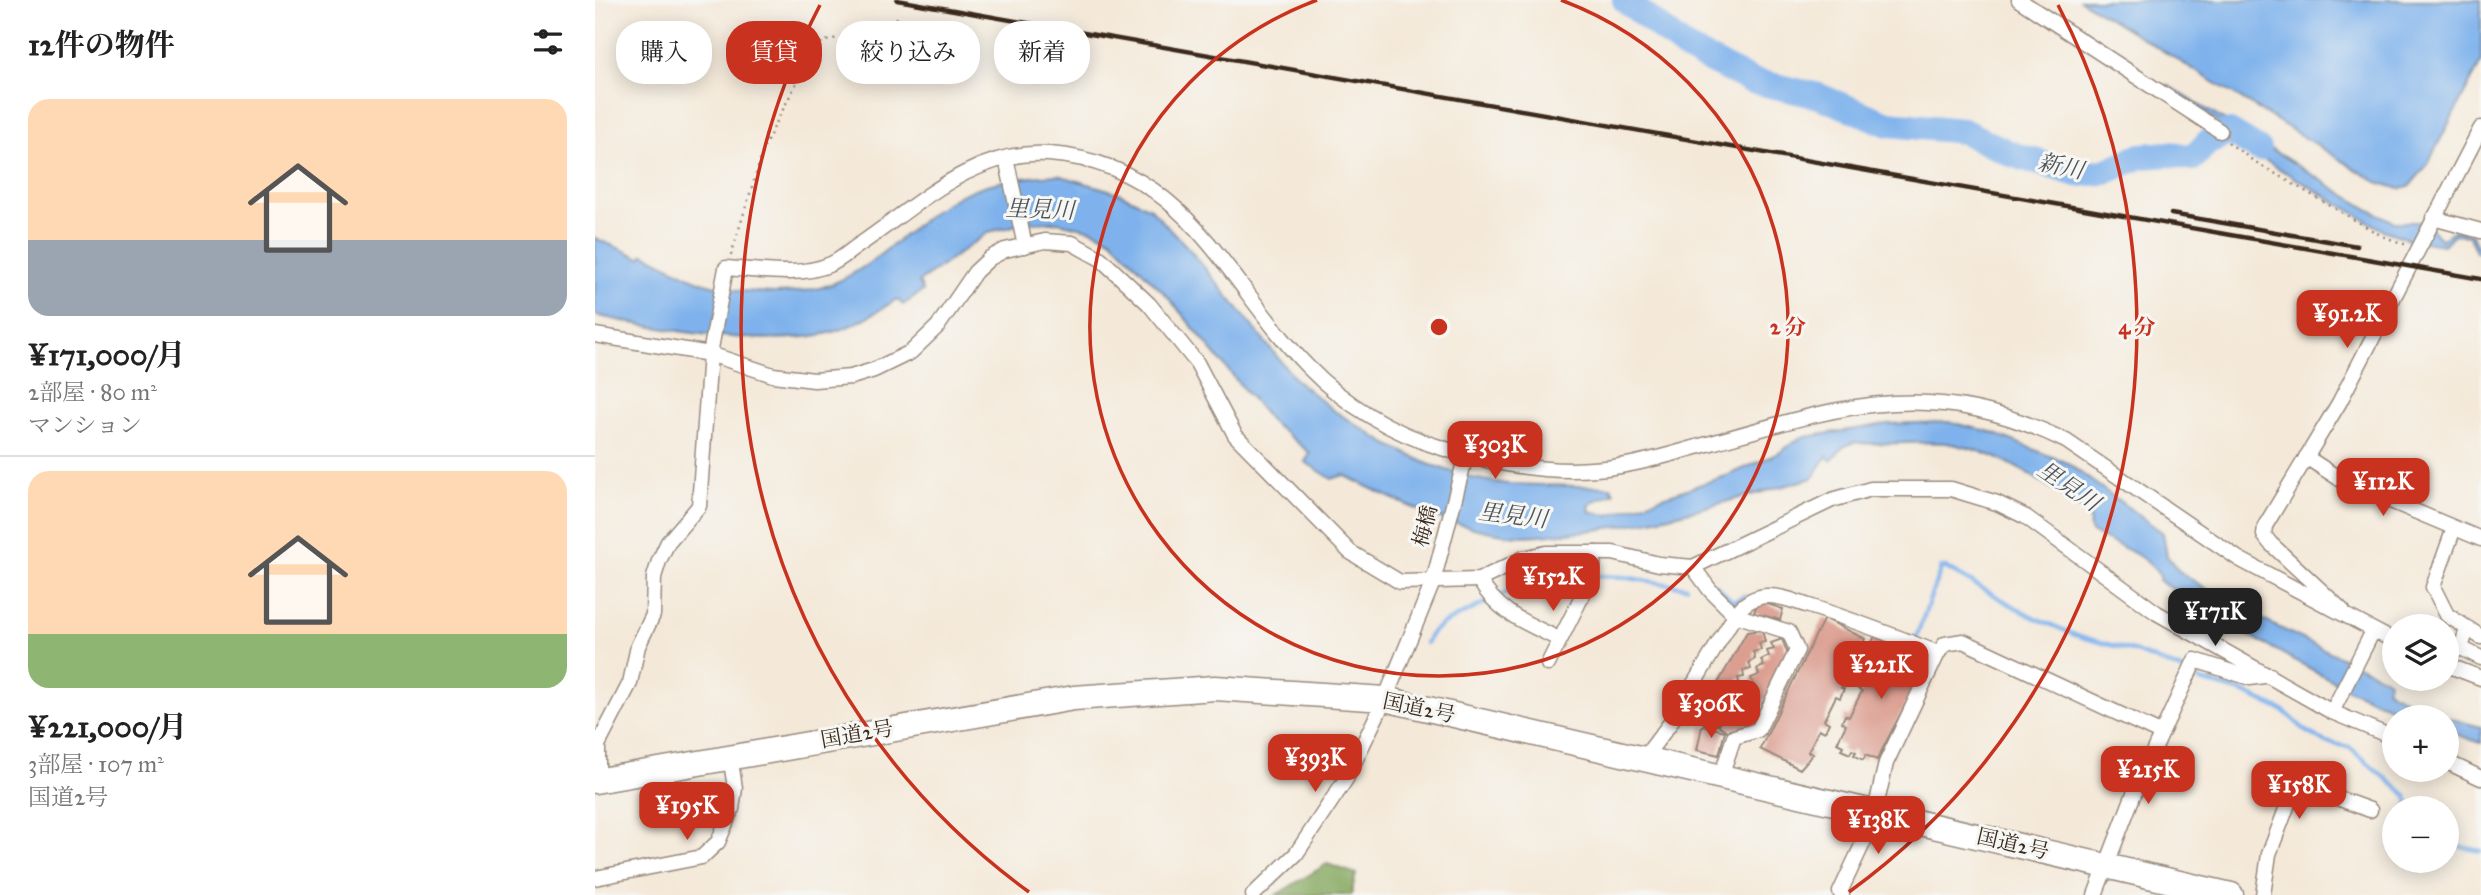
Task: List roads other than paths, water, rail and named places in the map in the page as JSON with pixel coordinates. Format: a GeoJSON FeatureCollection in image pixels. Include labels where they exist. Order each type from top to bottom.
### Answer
{"type":"FeatureCollection","features":[{"type":"Feature","properties":{"kind":"highway","name":"国道2号"},"geometry":{"type":"LineString","coordinates":[[596,781],[730,755],[1074,698],[1215,688],[1385,699],[2231,895]]}},
{"type":"Feature","properties":{"kind":"street"},"geometry":{"type":"LineString","coordinates":[[2019,0],[2222,134]]}},
{"type":"Feature","properties":{"kind":"street"},"geometry":{"type":"LineString","coordinates":[[2353,620],[2264,536],[2265,526],[2339,403],[2481,128]]}},
{"type":"Feature","properties":{"kind":"street"},"geometry":{"type":"LineString","coordinates":[[596,781],[598,745],[630,683],[638,646],[653,615],[654,577],[659,561],[668,542],[699,506],[711,350],[726,268],[790,273],[830,264],[965,172],[1050,154],[1103,166],[1150,188],[1190,220],[1285,341],[1333,389],[1384,424],[1465,458],[1526,468],[1620,466],[1846,406],[1921,401],[1971,406],[2009,416],[2066,440],[2239,559],[2382,635]]}},
{"type":"Feature","properties":{"kind":"street"},"geometry":{"type":"LineString","coordinates":[[1007,161],[1024,241]]}},
{"type":"Feature","properties":{"kind":"street"},"geometry":{"type":"LineString","coordinates":[[2433,218],[2481,231]]}},
{"type":"Feature","properties":{"kind":"street"},"geometry":{"type":"LineString","coordinates":[[595,335],[711,350],[773,374],[814,380],[851,377],[874,370],[911,352],[938,326],[975,272],[990,258],[1024,241],[1072,243],[1101,259],[1149,304],[1197,363],[1235,435],[1350,552],[1400,582],[1434,575],[1479,580],[1524,558],[1546,553],[1595,553],[1693,566],[1832,500],[1871,489],[1951,488],[1997,503],[2026,517],[2157,613],[2382,732]]}},
{"type":"Feature","properties":{"kind":"street"},"geometry":{"type":"LineString","coordinates":[[2307,457],[2343,481],[2481,539]]}},
{"type":"Feature","properties":{"kind":"street","name":"梅橋"},"geometry":{"type":"LineString","coordinates":[[1253,895],[1296,854],[1346,779],[1385,699],[1434,575],[1465,458]]}},
{"type":"Feature","properties":{"kind":"street"},"geometry":{"type":"LineString","coordinates":[[2454,528],[2433,587],[2447,615],[2481,637]]}},
{"type":"Feature","properties":{"kind":"street"},"geometry":{"type":"LineString","coordinates":[[1548,664],[1592,574],[1595,553]]}},
{"type":"Feature","properties":{"kind":"street"},"geometry":{"type":"LineString","coordinates":[[1693,566],[1710,590],[1735,615],[1789,632],[1797,650],[1758,730],[1734,737],[1721,776]]}},
{"type":"Feature","properties":{"kind":"street"},"geometry":{"type":"LineString","coordinates":[[1479,580],[1492,600],[1507,614],[1559,639]]}},
{"type":"Feature","properties":{"kind":"street"},"geometry":{"type":"LineString","coordinates":[[1644,758],[1669,724],[1735,615],[1743,604],[1753,599],[1780,597],[1843,617],[1938,653]]}},
{"type":"Feature","properties":{"kind":"street"},"geometry":{"type":"LineString","coordinates":[[2459,641],[2467,629]]}},
{"type":"Feature","properties":{"kind":"street"},"geometry":{"type":"LineString","coordinates":[[2335,708],[2382,639]]}},
{"type":"Feature","properties":{"kind":"street"},"geometry":{"type":"LineString","coordinates":[[1842,895],[1840,892],[1864,845],[1876,812],[1886,762],[1938,653],[1945,644],[1963,641],[2160,733]]}},
{"type":"Feature","properties":{"kind":"street"},"geometry":{"type":"LineString","coordinates":[[2459,650],[2481,658]]}},
{"type":"Feature","properties":{"kind":"street"},"geometry":{"type":"LineString","coordinates":[[2095,895],[2160,733],[2195,660],[2250,678],[2270,675]]}},
{"type":"Feature","properties":{"kind":"street"},"geometry":{"type":"LineString","coordinates":[[2459,670],[2481,678]]}},
{"type":"Feature","properties":{"kind":"street"},"geometry":{"type":"LineString","coordinates":[[595,878],[702,857],[718,842],[732,809],[735,788],[730,755]]}},
{"type":"Feature","properties":{"kind":"street"},"geometry":{"type":"LineString","coordinates":[[2459,768],[2481,778]]}},
{"type":"Feature","properties":{"kind":"street"},"geometry":{"type":"LineString","coordinates":[[2263,895],[2269,854],[2296,783],[2370,810]]}},
{"type":"Feature","properties":{"kind":"water"},"geometry":{"type":"Polygon","coordinates":[[[2080,0],[2481,0],[2481,62],[2427,165],[2409,187],[2400,189],[2377,182],[2080,0]]]}},
{"type":"Feature","properties":{"kind":"water"},"geometry":{"type":"Polygon","coordinates":[[[2167,85],[2368,209],[2394,222],[2425,222],[2441,240],[2454,230],[2472,234],[2477,246],[2481,247],[2481,253],[2476,252],[2469,236],[2454,234],[2444,245],[2411,240],[2383,230],[2236,143],[2225,127],[2165,89],[2167,85]]]}},
{"type":"Feature","properties":{"kind":"water","name":"里見川"},"geometry":{"type":"Polygon","coordinates":[[[1058,175],[1119,193],[1150,208],[1190,250],[1296,380],[1333,410],[1387,444],[1428,464],[1472,478],[1507,484],[1611,487],[1614,493],[1592,502],[1589,507],[1590,512],[1609,515],[1729,475],[1779,453],[1800,438],[1886,424],[1949,422],[1991,432],[2067,463],[2163,533],[2167,556],[2179,571],[2231,605],[2382,677],[2382,691],[2390,691],[2415,705],[2385,705],[2350,690],[2207,613],[2159,580],[2160,576],[2145,560],[2090,531],[2089,515],[2056,491],[2003,461],[1965,447],[1945,443],[1854,442],[1843,447],[1831,461],[1827,456],[1813,478],[1716,505],[1618,526],[1531,536],[1487,531],[1444,520],[1344,475],[1332,479],[1305,462],[1310,453],[1270,421],[1168,297],[1111,239],[1092,230],[1058,222],[1025,223],[989,232],[919,282],[923,291],[903,305],[897,299],[854,324],[825,334],[799,338],[741,338],[679,331],[595,315],[595,238],[641,258],[644,254],[688,276],[716,286],[759,292],[805,291],[832,284],[864,267],[935,211],[962,194],[1002,181],[1058,175]]]}},
{"type":"Feature","properties":{"kind":"water"},"geometry":{"type":"Polygon","coordinates":[[[2459,721],[2481,727],[2481,743],[2459,735],[2459,721]]]}},
{"type":"Feature","properties":{"kind":"waterway","name":"新川"},"geometry":{"type":"LineString","coordinates":[[1625,0],[1688,50],[1752,81],[1819,96],[1888,124],[1963,131],[2011,154],[2077,174],[2105,172],[2141,156],[2170,154],[2193,158],[2207,143],[2230,132],[2258,149]]}},
{"type":"Feature","properties":{"kind":"waterway"},"geometry":{"type":"LineString","coordinates":[[1916,638],[1941,568],[1946,568],[2031,616],[2075,635],[2136,652],[2194,675],[2201,681],[2242,692],[2284,711],[2307,732],[2326,742],[2349,747],[2406,796]]}},
{"type":"Feature","properties":{"kind":"waterway"},"geometry":{"type":"LineString","coordinates":[[1426,643],[1431,633],[1443,624],[1545,573],[1623,577],[1686,587]]}},
{"type":"Feature","properties":{"kind":"waterway"},"geometry":{"type":"LineString","coordinates":[[1715,585],[1733,602],[1745,596]]}},
{"type":"Feature","properties":{"kind":"waterway"},"geometry":{"type":"LineString","coordinates":[[2459,846],[2481,851]]}},
{"type":"Feature","properties":{"kind":"railway"},"geometry":{"type":"LineString","coordinates":[[897,0],[2481,279]]}},
{"type":"Feature","properties":{"kind":"railway"},"geometry":{"type":"LineString","coordinates":[[2171,214],[2357,246]]}}]}
